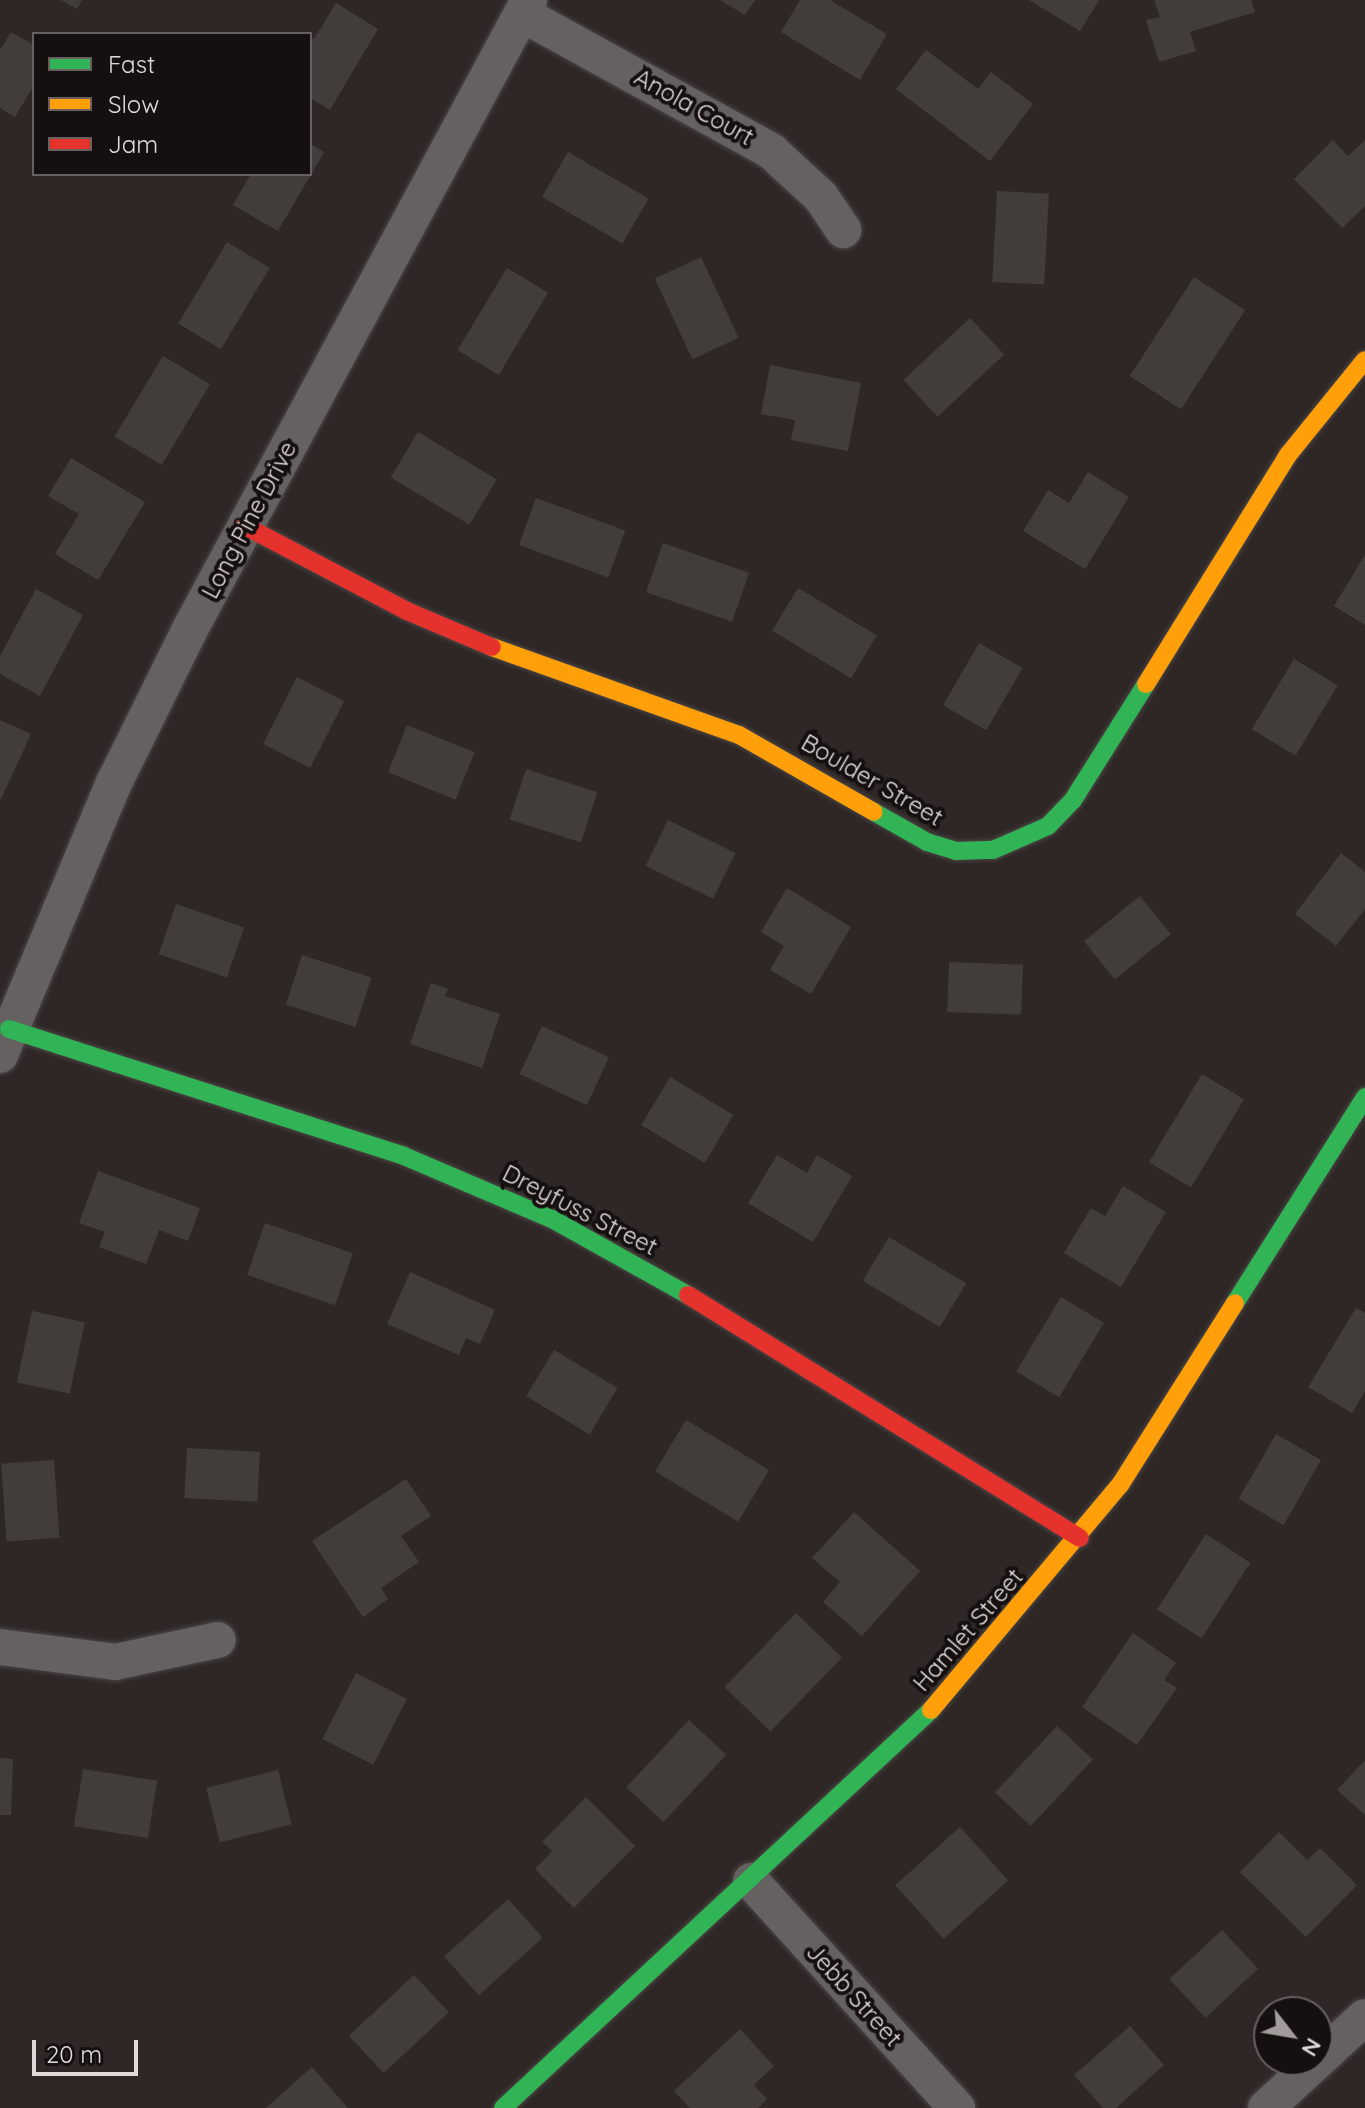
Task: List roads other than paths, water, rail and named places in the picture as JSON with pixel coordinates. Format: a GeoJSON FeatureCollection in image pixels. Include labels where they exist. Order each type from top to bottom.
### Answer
{"type":"FeatureCollection","features":[{"type":"Feature","properties":{"kind":"street","name":"Anola Court"},"geometry":{"type":"LineString","coordinates":[[526,7],[771,151],[821,197],[843,230]]}},
{"type":"Feature","properties":{"kind":"street","name":"Long Pine Drive"},"geometry":{"type":"LineString","coordinates":[[4,1042],[114,783],[245,526],[526,7]]}},
{"type":"Feature","properties":{"kind":"street","name":"Boulder Street"},"geometry":{"type":"LineString","coordinates":[[245,526],[421,617],[516,657],[739,735],[927,842],[956,851],[993,850],[1048,826],[1073,800],[1288,455],[1365,360]]}},
{"type":"Feature","properties":{"kind":"street","name":"Dreyfuss Street"},"geometry":{"type":"LineString","coordinates":[[4,1042],[404,1156],[552,1219],[655,1274],[1080,1538]]}},
{"type":"Feature","properties":{"kind":"street","name":"Hamlet Street"},"geometry":{"type":"LineString","coordinates":[[503,2108],[751,1881],[945,1696],[1080,1538],[1120,1485],[1365,1097]]}},
{"type":"Feature","properties":{"kind":"street"},"geometry":{"type":"LineString","coordinates":[[0,1647],[115,1662],[218,1640]]}},
{"type":"Feature","properties":{"kind":"street","name":"Jebb Street"},"geometry":{"type":"LineString","coordinates":[[751,1881],[957,2108]]}},
{"type":"Feature","properties":{"kind":"street"},"geometry":{"type":"LineString","coordinates":[[1266,2108],[1365,2017]]}}]}
